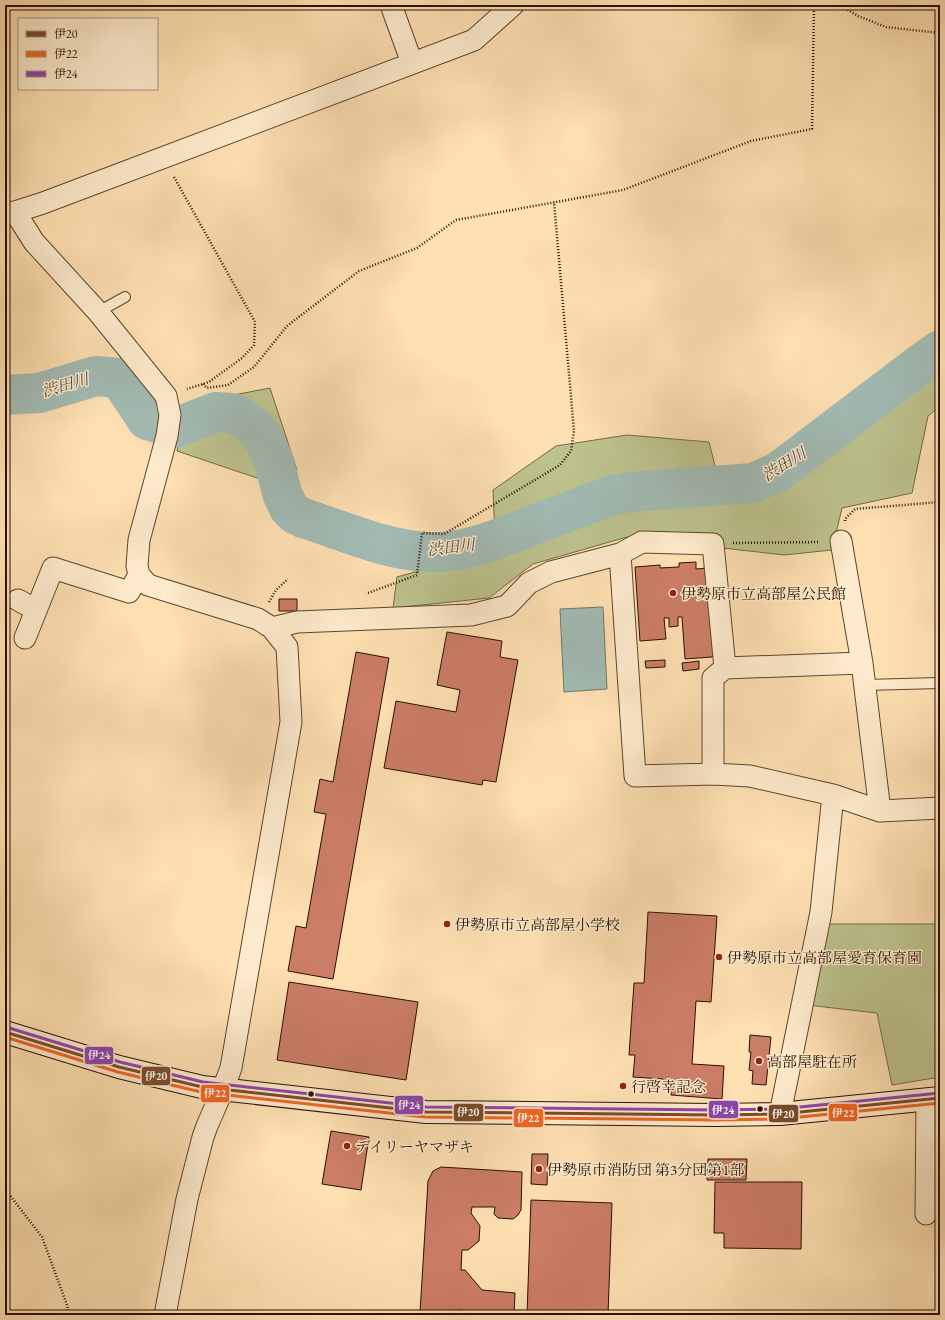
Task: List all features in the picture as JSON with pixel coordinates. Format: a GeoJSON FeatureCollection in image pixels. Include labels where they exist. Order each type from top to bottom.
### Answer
{"type":"FeatureCollection","features":[{"type":"Feature","properties":{"kind":"street"},"geometry":{"type":"LineString","coordinates":[[391,5],[412,63]]}},
{"type":"Feature","properties":{"kind":"street"},"geometry":{"type":"LineString","coordinates":[[513,5],[474,40],[43,203],[10,213],[34,242],[98,312],[168,406],[167,436],[139,540],[137,566],[139,576],[148,585],[265,624],[471,615],[507,606],[529,583],[551,572],[620,554],[642,542],[713,544],[725,668]]}},
{"type":"Feature","properties":{"kind":"street"},"geometry":{"type":"LineString","coordinates":[[841,542],[862,663],[880,811]]}},
{"type":"Feature","properties":{"kind":"street"},"geometry":{"type":"LineString","coordinates":[[620,554],[635,776],[713,774],[750,776],[833,795],[880,811],[940,808]]}},
{"type":"Feature","properties":{"kind":"street"},"geometry":{"type":"LineString","coordinates":[[25,638],[53,568],[129,592],[139,576]]}},
{"type":"Feature","properties":{"kind":"street"},"geometry":{"type":"LineString","coordinates":[[18,600],[36,610]]}},
{"type":"Feature","properties":{"kind":"street"},"geometry":{"type":"LineString","coordinates":[[165,1315],[172,1272],[196,1162],[206,1126],[231,1068],[291,722],[287,647],[265,624]]}},
{"type":"Feature","properties":{"kind":"street"},"geometry":{"type":"LineString","coordinates":[[713,774],[713,678],[725,668],[862,663]]}},
{"type":"Feature","properties":{"kind":"street"},"geometry":{"type":"LineString","coordinates":[[780,1114],[821,912],[833,795]]}},
{"type":"Feature","properties":{"kind":"street"},"geometry":{"type":"LineString","coordinates":[[5,1032],[119,1067],[202,1087],[426,1112],[715,1115],[780,1114],[934,1099],[926,1214]]}},
{"type":"Feature","properties":{"kind":"lane"},"geometry":{"type":"LineString","coordinates":[[98,312],[125,297]]}},
{"type":"Feature","properties":{"kind":"lane"},"geometry":{"type":"LineString","coordinates":[[865,685],[940,683]]}},
{"type":"Feature","properties":{"kind":"path"},"geometry":{"type":"LineString","coordinates":[[203,384],[207,388],[228,385],[254,367],[287,326],[359,271],[417,248],[456,220],[623,190],[751,141],[812,129],[814,5]]}},
{"type":"Feature","properties":{"kind":"path"},"geometry":{"type":"LineString","coordinates":[[840,5],[858,16],[886,27],[940,33]]}},
{"type":"Feature","properties":{"kind":"path"},"geometry":{"type":"LineString","coordinates":[[163,157],[256,322],[254,345],[242,358],[209,382],[203,384],[168,406]]}},
{"type":"Feature","properties":{"kind":"path"},"geometry":{"type":"LineString","coordinates":[[368,593],[417,575],[422,533],[444,534],[560,464],[571,452],[574,431],[554,202]]}},
{"type":"Feature","properties":{"kind":"path"},"geometry":{"type":"LineString","coordinates":[[713,544],[841,542],[845,519],[855,509],[940,502]]}},
{"type":"Feature","properties":{"kind":"path"},"geometry":{"type":"LineString","coordinates":[[265,624],[276,590],[288,579]]}},
{"type":"Feature","properties":{"kind":"path"},"geometry":{"type":"LineString","coordinates":[[5,1189],[42,1237],[67,1305],[69,1315]]}},
{"type":"Feature","properties":{"kind":"green space"},"geometry":{"type":"Polygon","coordinates":[[[940,373],[940,406],[928,416],[912,493],[842,508],[832,550],[784,555],[627,537],[533,564],[489,598],[393,608],[397,577],[429,568],[496,558],[493,490],[556,446],[627,435],[709,442],[722,493],[781,488],[869,426],[940,373]]]}},
{"type":"Feature","properties":{"kind":"green space"},"geometry":{"type":"Polygon","coordinates":[[[270,388],[297,470],[257,478],[177,451],[187,404],[270,388]]]}},
{"type":"Feature","properties":{"kind":"green space"},"geometry":{"type":"Polygon","coordinates":[[[826,924],[940,924],[940,1077],[892,1085],[877,1013],[807,1005],[826,924]]]}},
{"type":"Feature","properties":{"kind":"water"},"geometry":{"type":"Polygon","coordinates":[[[603,607],[607,689],[564,692],[560,609],[603,607]]]}},
{"type":"Feature","properties":{"kind":"building","name":"伊勢原市立高部屋公民館"},"geometry":{"type":"Polygon","coordinates":[[[696,562],[696,569],[707,568],[714,655],[712,657],[685,659],[682,617],[678,617],[678,626],[669,627],[669,618],[664,618],[666,639],[640,641],[635,567],[660,565],[660,568],[679,567],[679,563],[696,562]]]}},
{"type":"Feature","properties":{"kind":"building"},"geometry":{"type":"Polygon","coordinates":[[[279,599],[297,599],[297,611],[279,611],[279,599]]]}},
{"type":"Feature","properties":{"kind":"building"},"geometry":{"type":"Polygon","coordinates":[[[447,632],[502,641],[500,657],[518,660],[496,782],[483,780],[482,785],[384,768],[396,701],[456,712],[460,690],[437,685],[447,632]]]}},
{"type":"Feature","properties":{"kind":"building"},"geometry":{"type":"Polygon","coordinates":[[[356,652],[389,658],[333,979],[288,971],[296,926],[306,928],[326,814],[314,812],[320,779],[333,782],[356,652]]]}},
{"type":"Feature","properties":{"kind":"building"},"geometry":{"type":"Polygon","coordinates":[[[665,660],[665,667],[646,668],[645,661],[665,660]]]}},
{"type":"Feature","properties":{"kind":"building"},"geometry":{"type":"Polygon","coordinates":[[[699,661],[699,669],[683,671],[682,663],[699,661]]]}},
{"type":"Feature","properties":{"kind":"building"},"geometry":{"type":"Polygon","coordinates":[[[648,912],[717,916],[711,1002],[696,1001],[692,1064],[724,1066],[722,1099],[671,1095],[671,1091],[663,1090],[663,1079],[633,1077],[635,1055],[629,1055],[634,983],[644,983],[648,912]]]}},
{"type":"Feature","properties":{"kind":"building"},"geometry":{"type":"Polygon","coordinates":[[[289,982],[418,1002],[406,1080],[277,1060],[289,982]]]}},
{"type":"Feature","properties":{"kind":"building","name":"高部屋駐在所"},"geometry":{"type":"Polygon","coordinates":[[[750,1035],[771,1037],[766,1085],[752,1084],[753,1071],[749,1070],[751,1052],[749,1052],[750,1035]]]}},
{"type":"Feature","properties":{"kind":"building"},"geometry":{"type":"Polygon","coordinates":[[[331,1131],[369,1137],[361,1190],[322,1184],[331,1131]]]}},
{"type":"Feature","properties":{"kind":"building","name":"伊勢原市消防団 第3分団第1部"},"geometry":{"type":"Polygon","coordinates":[[[532,1154],[548,1154],[547,1185],[531,1184],[532,1154]]]}},
{"type":"Feature","properties":{"kind":"building"},"geometry":{"type":"Polygon","coordinates":[[[708,1159],[747,1159],[746,1180],[707,1180],[708,1159]]]}},
{"type":"Feature","properties":{"kind":"building"},"geometry":{"type":"Polygon","coordinates":[[[441,1167],[522,1172],[521,1210],[518,1215],[513,1219],[498,1218],[494,1214],[495,1207],[472,1207],[471,1213],[480,1226],[479,1241],[468,1250],[462,1250],[461,1270],[465,1270],[482,1290],[515,1293],[514,1315],[468,1315],[469,1311],[458,1310],[458,1315],[420,1313],[428,1181],[433,1171],[441,1167]]]}},
{"type":"Feature","properties":{"kind":"building"},"geometry":{"type":"Polygon","coordinates":[[[715,1182],[802,1182],[801,1249],[724,1248],[724,1233],[714,1233],[715,1182]]]}},
{"type":"Feature","properties":{"kind":"building"},"geometry":{"type":"Polygon","coordinates":[[[531,1200],[612,1203],[608,1315],[527,1315],[531,1200]]]}},
{"type":"Feature","properties":{"kind":"waterway","name":"渋田川"},"geometry":{"type":"LineString","coordinates":[[5,395],[39,393],[96,376],[119,378],[147,420],[175,428],[216,412],[232,413],[244,419],[254,427],[263,438],[274,461],[282,493],[289,508],[295,514],[380,544],[396,548],[428,552],[442,552],[469,548],[495,540],[613,495],[629,492],[753,483],[778,472],[940,350]]}},
{"type":"Feature","properties":{"kind":"transit line","name":"伊24"},"geometry":{"type":"LineString","coordinates":[[6,1027],[120,1062],[203,1082],[426,1107],[715,1110],[780,1109],[940,1093]]}},
{"type":"Feature","properties":{"kind":"transit line","name":"伊20"},"geometry":{"type":"LineString","coordinates":[[5,1032],[119,1067],[202,1087],[426,1112],[715,1115],[780,1114],[940,1098]]}},
{"type":"Feature","properties":{"kind":"transit line","name":"伊22"},"geometry":{"type":"LineString","coordinates":[[5,1037],[118,1072],[201,1092],[425,1117],[715,1120],[780,1119],[940,1103]]}},
{"type":"Feature","properties":{"kind":"place","name":"伊勢原市立高部屋公民館"},"geometry":{"type":"Point","coordinates":[673,593]}},
{"type":"Feature","properties":{"kind":"place","name":"伊勢原市立高部屋小学校"},"geometry":{"type":"Point","coordinates":[447,924]}},
{"type":"Feature","properties":{"kind":"place","name":"伊勢原市立高部屋愛育保育園"},"geometry":{"type":"Point","coordinates":[719,957]}},
{"type":"Feature","properties":{"kind":"place","name":"高部屋駐在所"},"geometry":{"type":"Point","coordinates":[759,1061]}},
{"type":"Feature","properties":{"kind":"place","name":"行啓幸記念"},"geometry":{"type":"Point","coordinates":[623,1086]}},
{"type":"Feature","properties":{"kind":"place","name":"デイリーヤマザキ"},"geometry":{"type":"Point","coordinates":[347,1146]}},
{"type":"Feature","properties":{"kind":"place","name":"伊勢原市消防団 第3分団第1部"},"geometry":{"type":"Point","coordinates":[539,1169]}}]}
